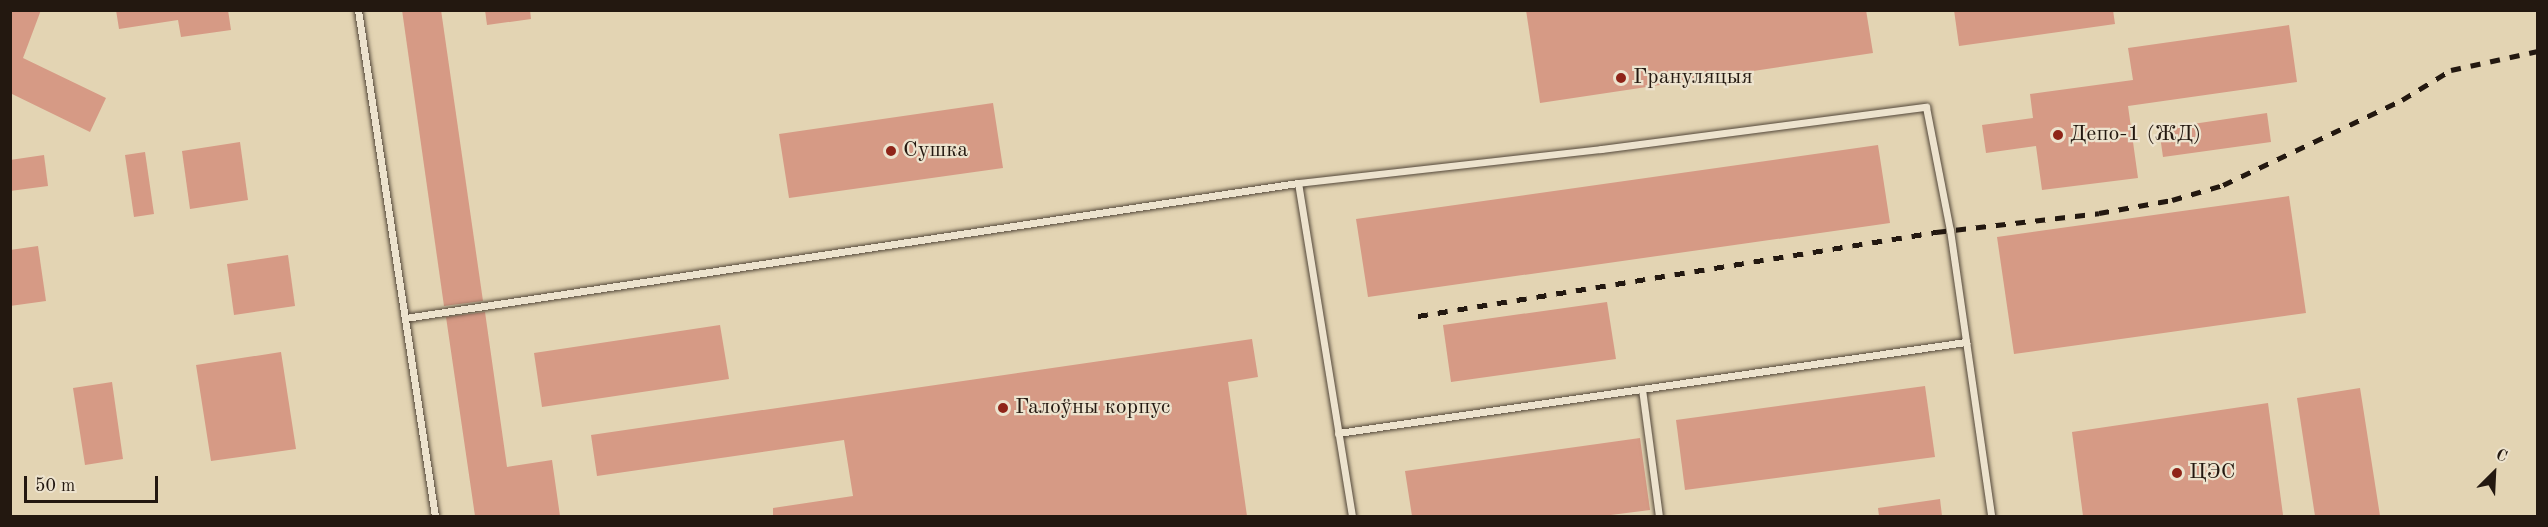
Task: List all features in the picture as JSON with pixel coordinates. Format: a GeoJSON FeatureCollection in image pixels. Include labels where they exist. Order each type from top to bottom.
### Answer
{"type":"FeatureCollection","features":[{"type":"Feature","properties":{"kind":"lane"},"geometry":{"type":"LineString","coordinates":[[358,10],[435,516]]}},
{"type":"Feature","properties":{"kind":"lane"},"geometry":{"type":"LineString","coordinates":[[405,318],[1298,183],[1601,149],[1926,107],[1950,230],[1991,516]]}},
{"type":"Feature","properties":{"kind":"lane"},"geometry":{"type":"LineString","coordinates":[[1298,183],[1352,516]]}},
{"type":"Feature","properties":{"kind":"lane"},"geometry":{"type":"LineString","coordinates":[[1338,433],[1966,342]]}},
{"type":"Feature","properties":{"kind":"lane"},"geometry":{"type":"LineString","coordinates":[[1642,389],[1659,516]]}},
{"type":"Feature","properties":{"kind":"building"},"geometry":{"type":"Polygon","coordinates":[[[10,10],[41,10],[23,58],[106,98],[90,132],[10,93],[10,10]]]}},
{"type":"Feature","properties":{"kind":"building"},"geometry":{"type":"Polygon","coordinates":[[[116,10],[228,10],[231,30],[181,37],[178,20],[119,29],[116,10]]]}},
{"type":"Feature","properties":{"kind":"building"},"geometry":{"type":"Polygon","coordinates":[[[402,10],[441,10],[483,301],[444,306],[402,10]]]}},
{"type":"Feature","properties":{"kind":"building"},"geometry":{"type":"Polygon","coordinates":[[[485,10],[530,10],[531,19],[487,25],[485,10]]]}},
{"type":"Feature","properties":{"kind":"building","name":"Грануляцыя"},"geometry":{"type":"Polygon","coordinates":[[[1526,10],[1866,10],[1873,53],[1540,103],[1526,10]]]}},
{"type":"Feature","properties":{"kind":"building"},"geometry":{"type":"Polygon","coordinates":[[[1954,10],[2113,10],[2115,24],[1959,46],[1954,10]]]}},
{"type":"Feature","properties":{"kind":"building"},"geometry":{"type":"Polygon","coordinates":[[[2289,25],[2297,82],[2128,106],[2138,178],[2042,190],[2036,146],[1986,153],[1982,125],[2033,118],[2030,94],[2133,80],[2128,48],[2289,25]]]}},
{"type":"Feature","properties":{"kind":"building","name":"Сушка"},"geometry":{"type":"Polygon","coordinates":[[[993,103],[1003,168],[789,198],[779,134],[993,103]]]}},
{"type":"Feature","properties":{"kind":"building"},"geometry":{"type":"Polygon","coordinates":[[[2267,113],[2271,142],[2163,157],[2159,129],[2267,113]]]}},
{"type":"Feature","properties":{"kind":"building"},"geometry":{"type":"Polygon","coordinates":[[[240,142],[248,200],[190,209],[182,151],[240,142]]]}},
{"type":"Feature","properties":{"kind":"building"},"geometry":{"type":"Polygon","coordinates":[[[1878,145],[1890,223],[1368,297],[1356,219],[1878,145]]]}},
{"type":"Feature","properties":{"kind":"building"},"geometry":{"type":"Polygon","coordinates":[[[145,152],[154,214],[134,217],[125,155],[145,152]]]}},
{"type":"Feature","properties":{"kind":"building"},"geometry":{"type":"Polygon","coordinates":[[[44,155],[48,186],[10,191],[10,160],[44,155]]]}},
{"type":"Feature","properties":{"kind":"building"},"geometry":{"type":"Polygon","coordinates":[[[2289,196],[2306,313],[2014,354],[1997,237],[2289,196]]]}},
{"type":"Feature","properties":{"kind":"building"},"geometry":{"type":"Polygon","coordinates":[[[38,246],[46,301],[10,306],[10,250],[38,246]]]}},
{"type":"Feature","properties":{"kind":"building"},"geometry":{"type":"Polygon","coordinates":[[[288,255],[295,306],[234,315],[227,264],[288,255]]]}},
{"type":"Feature","properties":{"kind":"building"},"geometry":{"type":"Polygon","coordinates":[[[1607,302],[1616,359],[1451,382],[1443,325],[1607,302]]]}},
{"type":"Feature","properties":{"kind":"building"},"geometry":{"type":"Polygon","coordinates":[[[485,312],[507,467],[552,460],[560,516],[475,516],[446,317],[485,312]]]}},
{"type":"Feature","properties":{"kind":"building"},"geometry":{"type":"Polygon","coordinates":[[[720,325],[729,379],[542,407],[534,353],[720,325]]]}},
{"type":"Feature","properties":{"kind":"building","name":"Галоўны корпус"},"geometry":{"type":"Polygon","coordinates":[[[1252,339],[1258,377],[1228,382],[1247,516],[773,516],[773,508],[853,496],[844,440],[597,476],[591,435],[1252,339]]]}},
{"type":"Feature","properties":{"kind":"building"},"geometry":{"type":"Polygon","coordinates":[[[281,352],[296,449],[211,461],[196,365],[281,352]]]}},
{"type":"Feature","properties":{"kind":"building"},"geometry":{"type":"Polygon","coordinates":[[[112,382],[123,459],[85,465],[73,388],[112,382]]]}},
{"type":"Feature","properties":{"kind":"building"},"geometry":{"type":"Polygon","coordinates":[[[1925,386],[1935,457],[1685,490],[1676,420],[1925,386]]]}},
{"type":"Feature","properties":{"kind":"building"},"geometry":{"type":"Polygon","coordinates":[[[2360,388],[2380,516],[2315,516],[2297,398],[2360,388]]]}},
{"type":"Feature","properties":{"kind":"building","name":"ЦЭС"},"geometry":{"type":"Polygon","coordinates":[[[2268,403],[2283,515],[2083,516],[2072,432],[2268,403]]]}},
{"type":"Feature","properties":{"kind":"building"},"geometry":{"type":"Polygon","coordinates":[[[1640,438],[1650,510],[1603,516],[1412,516],[1405,471],[1640,438]]]}},
{"type":"Feature","properties":{"kind":"building"},"geometry":{"type":"Polygon","coordinates":[[[1940,499],[1942,516],[1879,516],[1878,508],[1940,499]]]}},
{"type":"Feature","properties":{"kind":"railway"},"geometry":{"type":"LineString","coordinates":[[1418,316],[1936,232],[2099,213],[2172,200],[2223,185],[2402,100],[2451,70],[2538,51]]}},
{"type":"Feature","properties":{"kind":"place","name":"Грануляцыя"},"geometry":{"type":"Point","coordinates":[1621,78]}},
{"type":"Feature","properties":{"kind":"place","name":"Депо-1 (ЖД)"},"geometry":{"type":"Point","coordinates":[2058,135]}},
{"type":"Feature","properties":{"kind":"place","name":"Сушка"},"geometry":{"type":"Point","coordinates":[891,151]}},
{"type":"Feature","properties":{"kind":"place","name":"Галоўны корпус"},"geometry":{"type":"Point","coordinates":[1003,408]}},
{"type":"Feature","properties":{"kind":"place","name":"ЦЭС"},"geometry":{"type":"Point","coordinates":[2177,473]}}]}
